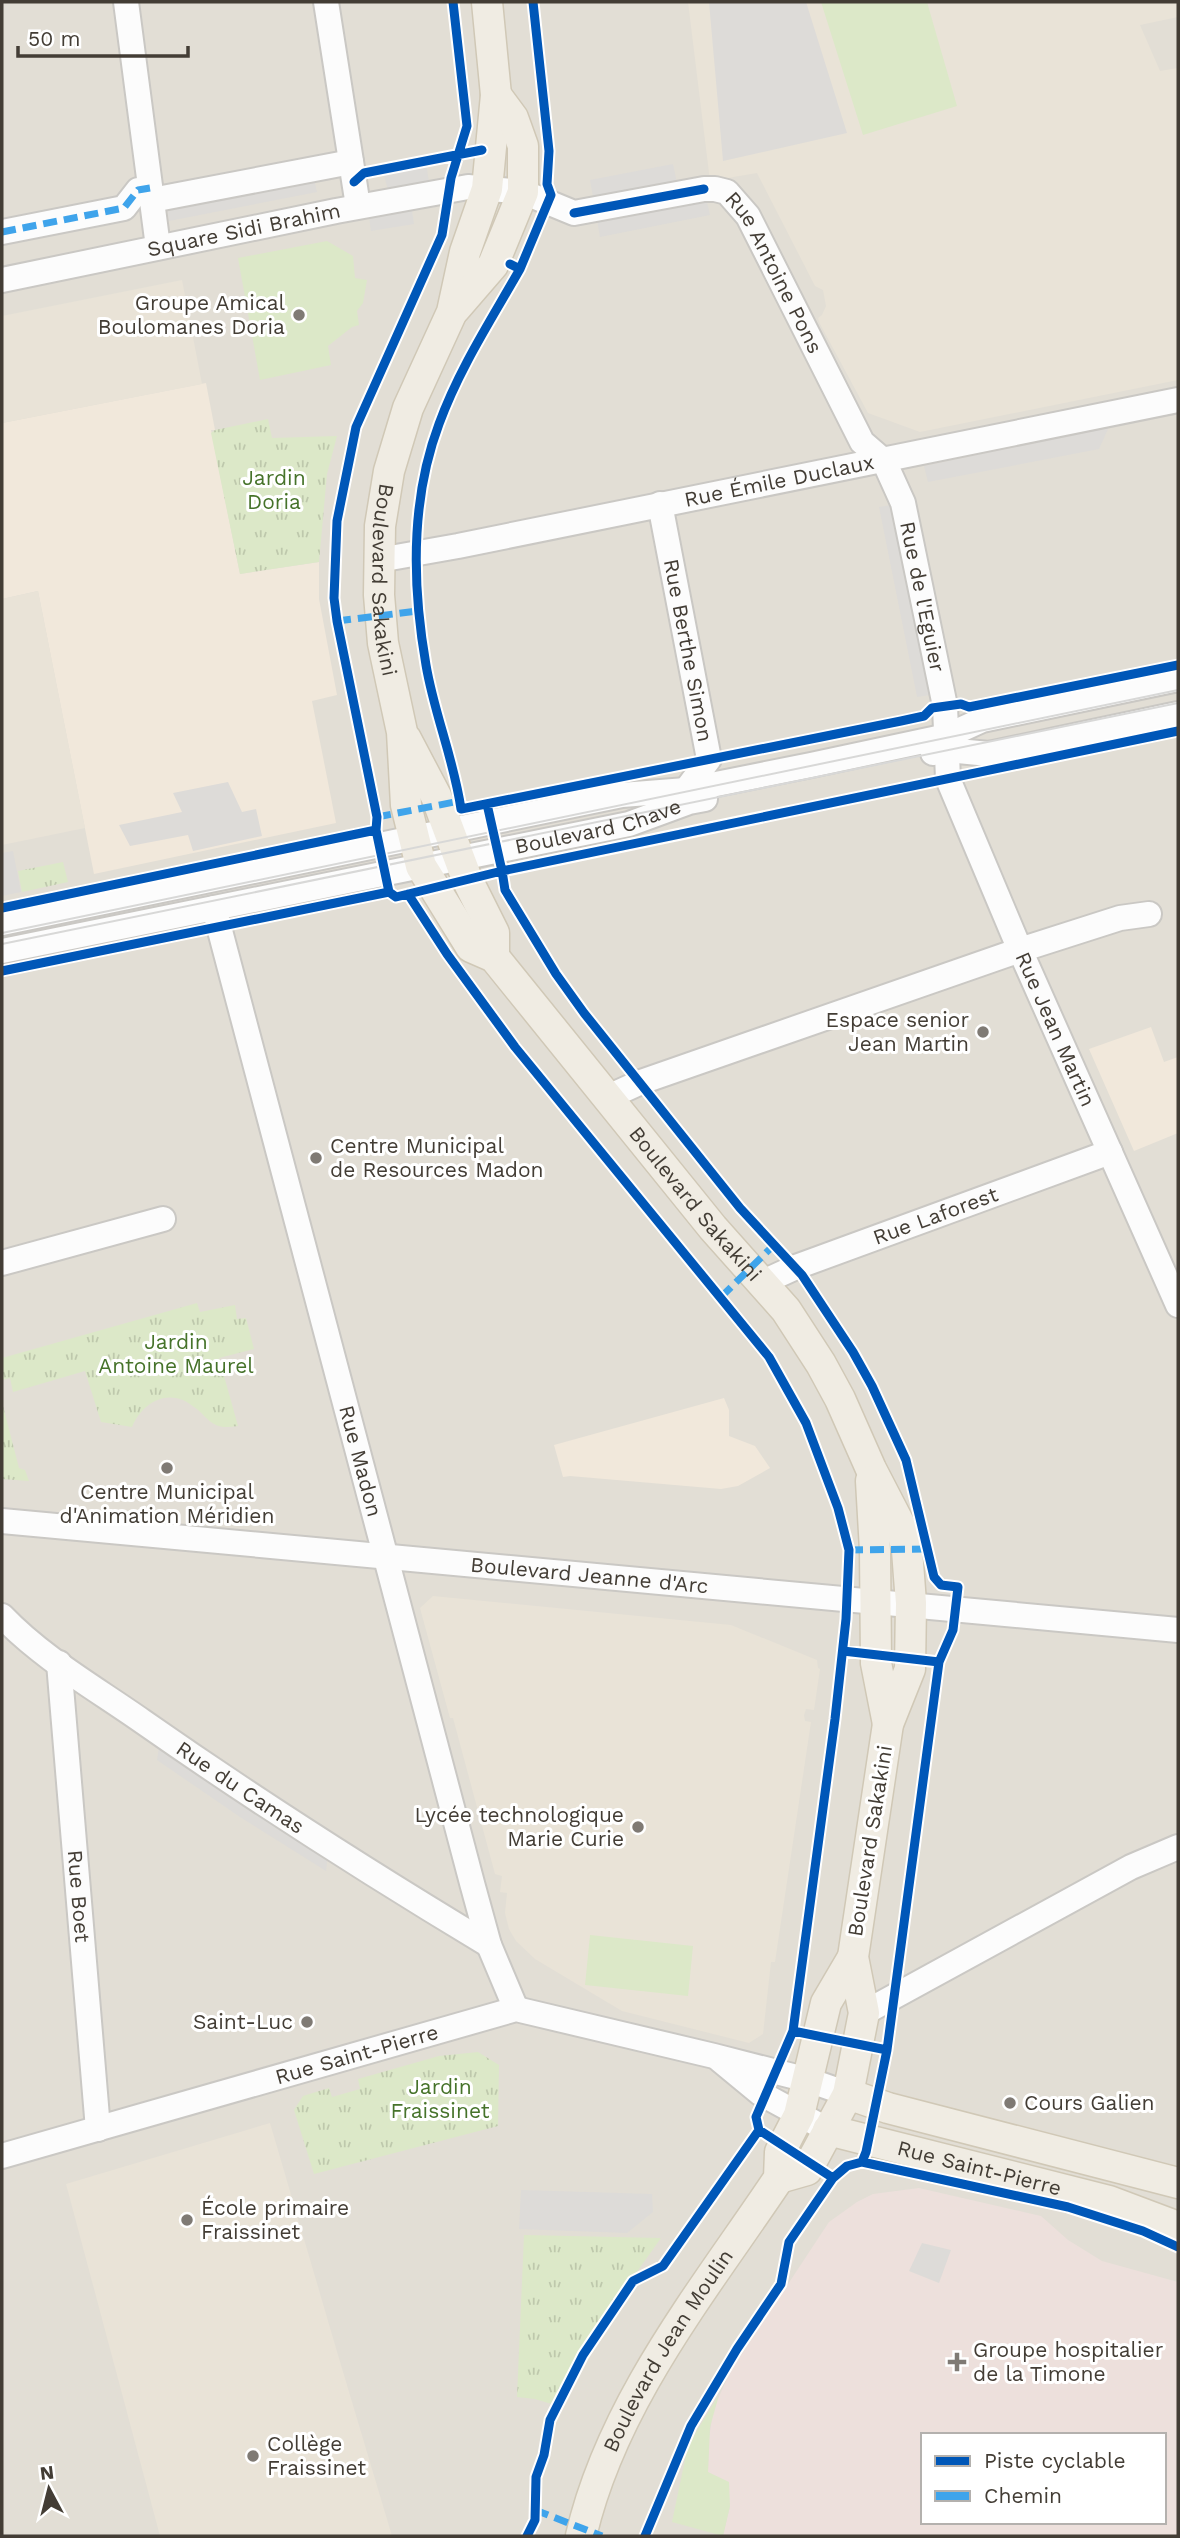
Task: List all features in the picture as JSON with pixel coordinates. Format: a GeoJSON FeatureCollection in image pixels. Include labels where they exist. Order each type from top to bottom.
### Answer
{"type":"FeatureCollection","features":[{"type":"Feature","properties":{"kind":"main road","name":"Boulevard Sakakini"},"geometry":{"type":"LineString","coordinates":[[487,2],[496,95],[487,189],[465,252],[452,312],[408,408],[389,471],[380,526],[379,596],[383,643],[402,732],[405,805],[421,866],[471,947],[494,957],[713,1228],[786,1310],[840,1399],[871,1469],[900,1525],[907,1550],[912,1604],[910,1669],[888,1724],[853,1957],[863,2013],[848,2094],[828,2130]]}},
{"type":"Feature","properties":{"kind":"main road","name":"Boulevard Sakakini"},"geometry":{"type":"LineString","coordinates":[[452,312],[493,265],[523,192],[523,146],[513,118],[496,95]]}},
{"type":"Feature","properties":{"kind":"main road","name":"Boulevard Sakakini"},"geometry":{"type":"LineString","coordinates":[[402,732],[436,796],[460,859],[494,933],[494,957]]}},
{"type":"Feature","properties":{"kind":"main road","name":"Boulevard Sakakini"},"geometry":{"type":"LineString","coordinates":[[871,1469],[876,1663],[888,1724]]}},
{"type":"Feature","properties":{"kind":"main road","name":"Boulevard Sakakini"},"geometry":{"type":"LineString","coordinates":[[799,2115],[826,2003],[853,1957]]}},
{"type":"Feature","properties":{"kind":"main road","name":"Rue Saint-Pierre"},"geometry":{"type":"LineString","coordinates":[[848,2094],[888,2108],[1178,2183]]}},
{"type":"Feature","properties":{"kind":"main road","name":"Boulevard Jean Moulin"},"geometry":{"type":"LineString","coordinates":[[581,2536],[602,2468],[640,2390],[662,2351],[779,2178],[780,2152],[799,2115]]}},
{"type":"Feature","properties":{"kind":"main road","name":"Rue Saint-Pierre"},"geometry":{"type":"LineString","coordinates":[[828,2130],[1109,2201],[1178,2227]]}},
{"type":"Feature","properties":{"kind":"main road"},"geometry":{"type":"LineString","coordinates":[[779,2178],[807,2170],[828,2130]]}},
{"type":"Feature","properties":{"kind":"street"},"geometry":{"type":"LineString","coordinates":[[127,2],[158,247]]}},
{"type":"Feature","properties":{"kind":"street"},"geometry":{"type":"LineString","coordinates":[[326,2],[358,206]]}},
{"type":"Feature","properties":{"kind":"street"},"geometry":{"type":"LineString","coordinates":[[2,232],[124,208],[138,190],[151,194],[351,162]]}},
{"type":"Feature","properties":{"kind":"street","name":"Square Sidi Brahim"},"geometry":{"type":"LineString","coordinates":[[2,279],[358,206],[468,187],[523,192]]}},
{"type":"Feature","properties":{"kind":"street","name":"Rue Antoine Pons"},"geometry":{"type":"LineString","coordinates":[[523,192],[574,214],[704,189],[727,192],[748,216],[862,442],[884,461]]}},
{"type":"Feature","properties":{"kind":"street","name":"Rue Émile Duclaux"},"geometry":{"type":"LineString","coordinates":[[379,560],[1178,400]]}},
{"type":"Feature","properties":{"kind":"street","name":"Rue de l'Eguier"},"geometry":{"type":"LineString","coordinates":[[884,461],[903,503],[946,706],[947,743]]}},
{"type":"Feature","properties":{"kind":"street","name":"Rue Berthe Simon"},"geometry":{"type":"LineString","coordinates":[[660,504],[709,759],[686,790]]}},
{"type":"Feature","properties":{"kind":"street","name":"Boulevard Chave"},"geometry":{"type":"LineString","coordinates":[[2,951],[629,824],[689,802],[947,743],[982,720],[1178,679]]}},
{"type":"Feature","properties":{"kind":"street","name":"Boulevard Chave"},"geometry":{"type":"LineString","coordinates":[[2,923],[622,795],[686,790],[947,743],[989,754],[1178,714]]}},
{"type":"Feature","properties":{"kind":"street","name":"Rue Jean Martin"},"geometry":{"type":"LineString","coordinates":[[947,743],[948,779],[1020,950],[1178,1305]]}},
{"type":"Feature","properties":{"kind":"street","name":"Rue Madon"},"geometry":{"type":"LineString","coordinates":[[214,908],[489,1945],[516,2009]]}},
{"type":"Feature","properties":{"kind":"street"},"geometry":{"type":"LineString","coordinates":[[606,1098],[641,1082],[1020,950],[1120,918],[1149,914]]}},
{"type":"Feature","properties":{"kind":"street","name":"Rue Laforest"},"geometry":{"type":"LineString","coordinates":[[761,1283],[796,1267],[1110,1152]]}},
{"type":"Feature","properties":{"kind":"street"},"geometry":{"type":"LineString","coordinates":[[2,1263],[163,1219]]}},
{"type":"Feature","properties":{"kind":"street","name":"Boulevard Jeanne d'Arc"},"geometry":{"type":"LineString","coordinates":[[2,1521],[1178,1630]]}},
{"type":"Feature","properties":{"kind":"street","name":"Rue du Camas"},"geometry":{"type":"LineString","coordinates":[[2,1616],[18,1633],[59,1663],[248,1794],[489,1945]]}},
{"type":"Feature","properties":{"kind":"street","name":"Rue Boet"},"geometry":{"type":"LineString","coordinates":[[59,1663],[98,2129]]}},
{"type":"Feature","properties":{"kind":"street"},"geometry":{"type":"LineString","coordinates":[[863,2013],[1120,1873],[1178,1847]]}},
{"type":"Feature","properties":{"kind":"street","name":"Rue Saint-Pierre"},"geometry":{"type":"LineString","coordinates":[[2,2156],[516,2009],[714,2056],[848,2094]]}},
{"type":"Feature","properties":{"kind":"street","name":"Rue Saint-Pierre"},"geometry":{"type":"LineString","coordinates":[[714,2056],[760,2092],[828,2130]]}},
{"type":"Feature","properties":{"kind":"shaded area"},"geometry":{"type":"Polygon","coordinates":[[[2,2],[1178,2],[1178,2536],[2,2536],[2,2]]]}},
{"type":"Feature","properties":{"kind":"shaded area"},"geometry":{"type":"Polygon","coordinates":[[[688,2],[1178,2],[1178,17],[1140,25],[1160,71],[1178,68],[1178,380],[920,432],[868,413],[820,324],[818,318],[826,306],[823,290],[815,286],[757,173],[710,181],[688,2]]]}},
{"type":"Feature","properties":{"kind":"shaded area"},"geometry":{"type":"Polygon","coordinates":[[[709,2],[806,2],[847,133],[723,161],[709,2]]]}},
{"type":"Feature","properties":{"kind":"shaded area"},"geometry":{"type":"Polygon","coordinates":[[[426,164],[431,193],[410,197],[414,224],[371,231],[369,216],[388,190],[383,172],[426,164]]]}},
{"type":"Feature","properties":{"kind":"shaded area"},"geometry":{"type":"Polygon","coordinates":[[[673,164],[679,193],[704,189],[710,215],[600,237],[590,180],[673,164]]]}},
{"type":"Feature","properties":{"kind":"shaded area"},"geometry":{"type":"Polygon","coordinates":[[[312,169],[317,192],[169,221],[165,197],[312,169]]]}},
{"type":"Feature","properties":{"kind":"shaded area"},"geometry":{"type":"Polygon","coordinates":[[[182,280],[202,384],[2,423],[2,316],[182,280]]]}},
{"type":"Feature","properties":{"kind":"shaded area"},"geometry":{"type":"Polygon","coordinates":[[[206,383],[215,430],[211,430],[240,574],[319,562],[319,599],[337,695],[312,701],[336,823],[94,874],[38,591],[2,599],[2,423],[206,383]]]}},
{"type":"Feature","properties":{"kind":"shaded area"},"geometry":{"type":"Polygon","coordinates":[[[1109,427],[1099,449],[928,482],[924,466],[1109,427]]]}},
{"type":"Feature","properties":{"kind":"shaded area"},"geometry":{"type":"Polygon","coordinates":[[[903,503],[943,693],[917,697],[879,507],[903,503]]]}},
{"type":"Feature","properties":{"kind":"shaded area"},"geometry":{"type":"Polygon","coordinates":[[[38,591],[85,828],[2,845],[2,599],[38,591]]]}},
{"type":"Feature","properties":{"kind":"shaded area"},"geometry":{"type":"Polygon","coordinates":[[[228,782],[242,812],[256,809],[262,836],[193,851],[188,835],[130,846],[119,825],[182,812],[173,793],[228,782]]]}},
{"type":"Feature","properties":{"kind":"shaded area"},"geometry":{"type":"Polygon","coordinates":[[[13,851],[21,892],[2,896],[2,853],[13,851]]]}},
{"type":"Feature","properties":{"kind":"shaded area"},"geometry":{"type":"Polygon","coordinates":[[[1151,1027],[1164,1062],[1178,1057],[1178,1133],[1134,1151],[1089,1049],[1151,1027]]]}},
{"type":"Feature","properties":{"kind":"shaded area"},"geometry":{"type":"Polygon","coordinates":[[[724,1398],[729,1410],[729,1436],[755,1446],[770,1468],[738,1486],[721,1489],[563,1477],[554,1445],[724,1398]]]}},
{"type":"Feature","properties":{"kind":"shaded area","name":"Lycée technologique Marie Curie"},"geometry":{"type":"Polygon","coordinates":[[[433,1596],[731,1625],[817,1660],[820,1669],[814,1710],[806,1709],[804,1715],[805,1721],[811,1722],[775,1962],[771,1962],[763,2034],[749,2043],[622,2011],[535,1959],[516,1941],[509,1929],[505,1913],[507,1893],[500,1892],[502,1876],[495,1874],[420,1608],[433,1596]]]}},
{"type":"Feature","properties":{"kind":"shaded area"},"geometry":{"type":"Polygon","coordinates":[[[161,1734],[329,1846],[326,1871],[157,1760],[161,1734]]]}},
{"type":"Feature","properties":{"kind":"shaded area"},"geometry":{"type":"Polygon","coordinates":[[[270,2123],[392,2536],[160,2536],[66,2184],[270,2123]]]}},
{"type":"Feature","properties":{"kind":"shaded area","name":"Groupe hospitalier de la Timone"},"geometry":{"type":"Polygon","coordinates":[[[919,2188],[1041,2216],[1068,2240],[1102,2261],[1178,2282],[1178,2536],[723,2536],[730,2506],[708,2472],[713,2410],[730,2372],[829,2222],[873,2194],[919,2188]]]}},
{"type":"Feature","properties":{"kind":"shaded area"},"geometry":{"type":"Polygon","coordinates":[[[521,2190],[652,2194],[653,2212],[627,2233],[519,2229],[521,2190]]]}},
{"type":"Feature","properties":{"kind":"shaded area"},"geometry":{"type":"Polygon","coordinates":[[[922,2243],[951,2250],[939,2283],[909,2271],[922,2243]]]}},
{"type":"Feature","properties":{"kind":"green space"},"geometry":{"type":"Polygon","coordinates":[[[821,2],[927,2],[957,106],[863,135],[821,2]]]}},
{"type":"Feature","properties":{"kind":"green space","name":"Groupe Amical Boulomanes Doria"},"geometry":{"type":"Polygon","coordinates":[[[327,241],[353,256],[355,278],[367,280],[363,303],[357,311],[359,325],[352,327],[328,346],[331,365],[260,380],[238,258],[327,241]]]}},
{"type":"Feature","properties":{"kind":"green space","name":"Jardin Doria"},"geometry":{"type":"Polygon","coordinates":[[[268,419],[272,438],[337,436],[327,474],[319,562],[240,574],[211,433],[268,419]]]}},
{"type":"Feature","properties":{"kind":"green space"},"geometry":{"type":"Polygon","coordinates":[[[63,862],[68,882],[22,892],[18,871],[63,862]]]}},
{"type":"Feature","properties":{"kind":"green space","name":"Jardin Antoine Maurel"},"geometry":{"type":"Polygon","coordinates":[[[197,1303],[200,1312],[235,1305],[237,1319],[246,1318],[254,1349],[219,1358],[238,1426],[218,1426],[185,1401],[176,1398],[150,1404],[132,1427],[101,1422],[85,1371],[13,1392],[10,1378],[2,1380],[2,1358],[197,1303]]]}},
{"type":"Feature","properties":{"kind":"green space"},"geometry":{"type":"Polygon","coordinates":[[[2,1402],[19,1468],[25,1470],[29,1481],[2,1479],[2,1402]]]}},
{"type":"Feature","properties":{"kind":"green space"},"geometry":{"type":"Polygon","coordinates":[[[590,1935],[693,1946],[688,1996],[585,1985],[590,1935]]]}},
{"type":"Feature","properties":{"kind":"green space","name":"Jardin Fraissinet"},"geometry":{"type":"Polygon","coordinates":[[[478,2052],[499,2065],[498,2126],[314,2174],[294,2110],[303,2096],[329,2088],[332,2097],[360,2089],[358,2079],[439,2056],[478,2052]]]}},
{"type":"Feature","properties":{"kind":"green space"},"geometry":{"type":"Polygon","coordinates":[[[524,2235],[661,2238],[580,2352],[555,2405],[517,2397],[524,2235]]]}},
{"type":"Feature","properties":{"kind":"green space"},"geometry":{"type":"Polygon","coordinates":[[[719,2395],[710,2427],[708,2472],[729,2482],[730,2506],[723,2536],[672,2522],[688,2445],[719,2395]]]}},
{"type":"Feature","properties":{"kind":"tram line"},"geometry":{"type":"LineString","coordinates":[[2,933],[1178,690]]}},
{"type":"Feature","properties":{"kind":"tram line"},"geometry":{"type":"LineString","coordinates":[[2,944],[1178,703]]}},
{"type":"Feature","properties":{"kind":"marked path"},"geometry":{"type":"LineString","coordinates":[[2,232],[124,208],[138,190],[150,188]]}},
{"type":"Feature","properties":{"kind":"marked path"},"geometry":{"type":"LineString","coordinates":[[337,621],[418,611]]}},
{"type":"Feature","properties":{"kind":"marked path"},"geometry":{"type":"LineString","coordinates":[[377,817],[460,801]]}},
{"type":"Feature","properties":{"kind":"marked path"},"geometry":{"type":"LineString","coordinates":[[721,1297],[775,1244]]}},
{"type":"Feature","properties":{"kind":"marked path"},"geometry":{"type":"LineString","coordinates":[[849,1550],[928,1549]]}},
{"type":"Feature","properties":{"kind":"marked path"},"geometry":{"type":"LineString","coordinates":[[535,2510],[602,2536]]}},
{"type":"Feature","properties":{"kind":"cycle path"},"geometry":{"type":"LineString","coordinates":[[453,2],[467,126],[451,178],[442,235],[356,427],[337,521],[334,598],[389,892],[396,897],[502,871],[487,804]]}},
{"type":"Feature","properties":{"kind":"cycle path"},"geometry":{"type":"LineString","coordinates":[[510,264],[520,269],[551,195],[547,184],[549,151],[533,2]]}},
{"type":"Feature","properties":{"kind":"cycle path"},"geometry":{"type":"LineString","coordinates":[[354,182],[364,173],[482,150]]}},
{"type":"Feature","properties":{"kind":"cycle path"},"geometry":{"type":"LineString","coordinates":[[574,213],[704,189]]}},
{"type":"Feature","properties":{"kind":"cycle path"},"geometry":{"type":"LineString","coordinates":[[520,269],[476,345],[447,404],[430,453],[418,513],[416,574],[421,635],[461,809],[901,721],[924,716],[932,708],[961,704],[969,707],[1178,665]]}},
{"type":"Feature","properties":{"kind":"cycle path"},"geometry":{"type":"LineString","coordinates":[[645,2536],[691,2426],[737,2349],[781,2284],[789,2242],[833,2178],[847,2166],[862,2162],[866,2152],[887,2050],[939,1662],[953,1630],[958,1587],[941,1585],[934,1577],[906,1460],[853,1352],[802,1275],[740,1208],[584,1013],[556,974],[505,890],[502,871],[1178,731]]}},
{"type":"Feature","properties":{"kind":"cycle path"},"geometry":{"type":"LineString","coordinates":[[2,908],[376,830]]}},
{"type":"Feature","properties":{"kind":"cycle path"},"geometry":{"type":"LineString","coordinates":[[2,971],[389,892]]}},
{"type":"Feature","properties":{"kind":"cycle path"},"geometry":{"type":"LineString","coordinates":[[408,894],[447,954],[515,1047],[769,1357],[806,1423],[838,1508],[849,1550],[846,1619],[835,1719],[793,2031],[756,2117],[759,2130],[663,2266],[633,2281],[583,2355],[550,2420],[544,2455],[536,2477],[535,2520],[527,2536]]}},
{"type":"Feature","properties":{"kind":"cycle path"},"geometry":{"type":"LineString","coordinates":[[843,1651],[939,1662]]}},
{"type":"Feature","properties":{"kind":"cycle path"},"geometry":{"type":"LineString","coordinates":[[793,2031],[887,2050]]}},
{"type":"Feature","properties":{"kind":"cycle path"},"geometry":{"type":"LineString","coordinates":[[759,2130],[833,2178]]}},
{"type":"Feature","properties":{"kind":"cycle path"},"geometry":{"type":"LineString","coordinates":[[862,2162],[1068,2207],[1143,2231],[1178,2247]]}},
{"type":"Feature","properties":{"kind":"place","name":"Groupe Amical Boulomanes Doria"},"geometry":{"type":"Point","coordinates":[299,315]}},
{"type":"Feature","properties":{"kind":"place","name":"Espace senior Jean Martin"},"geometry":{"type":"Point","coordinates":[983,1032]}},
{"type":"Feature","properties":{"kind":"place","name":"Centre Municipal de Resources Madon"},"geometry":{"type":"Point","coordinates":[316,1158]}},
{"type":"Feature","properties":{"kind":"place","name":"Centre Municipal d'Animation Méridien"},"geometry":{"type":"Point","coordinates":[167,1468]}},
{"type":"Feature","properties":{"kind":"place","name":"Lycée technologique Marie Curie"},"geometry":{"type":"Point","coordinates":[638,1827]}},
{"type":"Feature","properties":{"kind":"place","name":"Saint-Luc"},"geometry":{"type":"Point","coordinates":[307,2022]}},
{"type":"Feature","properties":{"kind":"place","name":"Cours Galien"},"geometry":{"type":"Point","coordinates":[1010,2103]}},
{"type":"Feature","properties":{"kind":"place","name":"École primaire Fraissinet"},"geometry":{"type":"Point","coordinates":[187,2220]}},
{"type":"Feature","properties":{"kind":"place","name":"Groupe hospitalier de la Timone"},"geometry":{"type":"Point","coordinates":[957,2362]}},
{"type":"Feature","properties":{"kind":"place","name":"Collège Fraissinet"},"geometry":{"type":"Point","coordinates":[253,2456]}}]}
